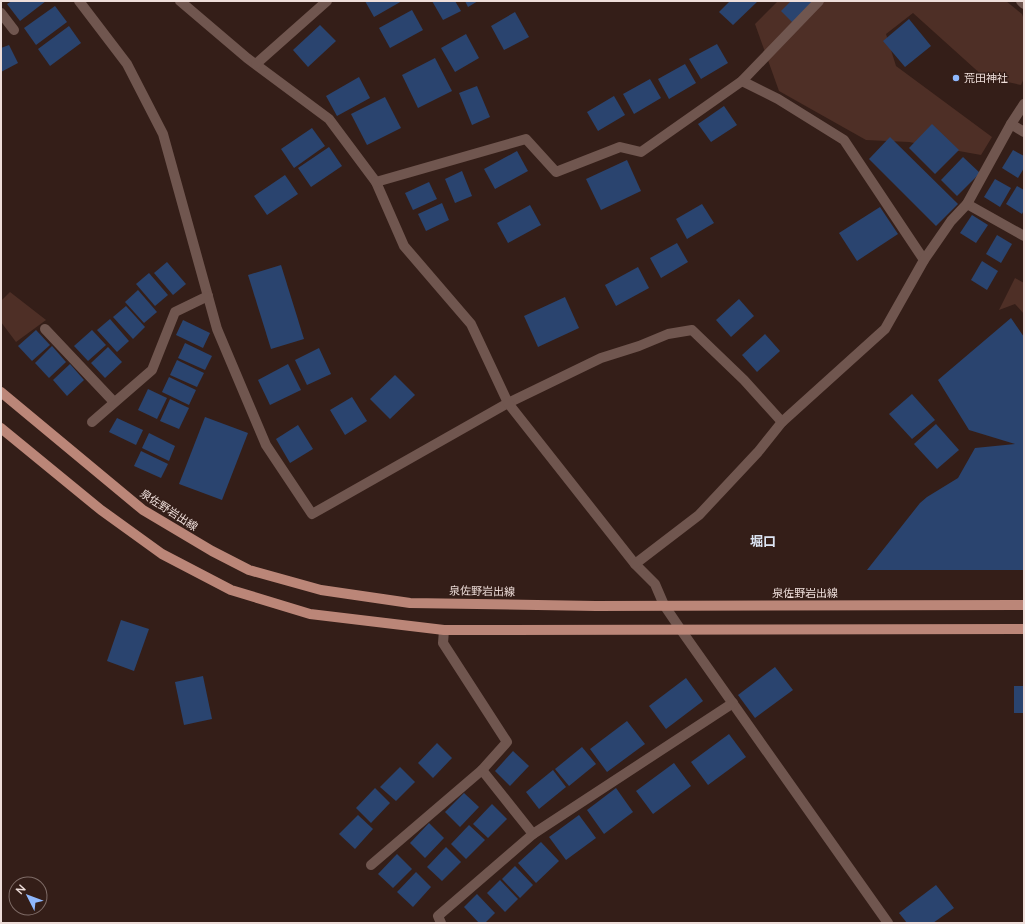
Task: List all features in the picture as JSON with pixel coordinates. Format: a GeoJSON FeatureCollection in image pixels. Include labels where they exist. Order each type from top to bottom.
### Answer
{"type":"FeatureCollection","features":[{"type":"Feature","properties":{"kind":"main road","name":"泉佐野岩出線"},"geometry":{"type":"LineString","coordinates":[[1,392],[143,510],[212,551],[249,570],[321,590],[410,603],[596,606],[1024,605]]}},
{"type":"Feature","properties":{"kind":"main road"},"geometry":{"type":"LineString","coordinates":[[1,428],[100,510],[162,554],[231,590],[310,614],[444,630],[1024,629]]}},
{"type":"Feature","properties":{"kind":"street"},"geometry":{"type":"LineString","coordinates":[[79,1],[127,64],[163,134],[217,329],[266,445],[312,514],[508,403],[601,358],[639,346],[668,334],[692,330],[744,380],[782,422]]}},
{"type":"Feature","properties":{"kind":"street"},"geometry":{"type":"LineString","coordinates":[[256,64],[327,1]]}},
{"type":"Feature","properties":{"kind":"street"},"geometry":{"type":"LineString","coordinates":[[376,182],[526,139],[556,172],[620,147],[641,152],[742,81],[819,1]]}},
{"type":"Feature","properties":{"kind":"street"},"geometry":{"type":"LineString","coordinates":[[1021,1],[1024,4]]}},
{"type":"Feature","properties":{"kind":"street"},"geometry":{"type":"LineString","coordinates":[[184,2],[256,64],[329,119],[376,182],[404,246],[471,324],[508,403],[635,564],[656,584],[664,605],[681,630],[888,923]]}},
{"type":"Feature","properties":{"kind":"street"},"geometry":{"type":"LineString","coordinates":[[1,13],[14,30]]}},
{"type":"Feature","properties":{"kind":"street"},"geometry":{"type":"LineString","coordinates":[[742,81],[778,99],[844,140],[924,260]]}},
{"type":"Feature","properties":{"kind":"street"},"geometry":{"type":"LineString","coordinates":[[635,564],[699,515],[758,452],[782,422],[885,329],[924,260],[951,221],[967,204],[1011,124],[1024,104]]}},
{"type":"Feature","properties":{"kind":"street"},"geometry":{"type":"LineString","coordinates":[[1011,124],[1024,132]]}},
{"type":"Feature","properties":{"kind":"street"},"geometry":{"type":"LineString","coordinates":[[967,204],[1024,236]]}},
{"type":"Feature","properties":{"kind":"street"},"geometry":{"type":"LineString","coordinates":[[92,422],[152,370],[176,312],[208,296]]}},
{"type":"Feature","properties":{"kind":"street"},"geometry":{"type":"LineString","coordinates":[[45,329],[114,402]]}},
{"type":"Feature","properties":{"kind":"street"},"geometry":{"type":"LineString","coordinates":[[372,865],[482,770],[507,742],[443,643],[444,630]]}},
{"type":"Feature","properties":{"kind":"street"},"geometry":{"type":"LineString","coordinates":[[441,923],[438,916],[533,834],[733,703]]}},
{"type":"Feature","properties":{"kind":"street"},"geometry":{"type":"LineString","coordinates":[[482,770],[533,834]]}},
{"type":"Feature","properties":{"kind":"shaded area"},"geometry":{"type":"Polygon","coordinates":[[[778,1],[1006,1],[1022,14],[1024,20],[1024,78],[1021,85],[984,77],[913,13],[886,34],[896,66],[992,137],[981,155],[909,142],[866,140],[779,91],[755,24],[778,1]]]}},
{"type":"Feature","properties":{"kind":"shaded area"},"geometry":{"type":"Polygon","coordinates":[[[1015,278],[1024,283],[1024,314],[1015,304],[999,310],[1015,278]]]}},
{"type":"Feature","properties":{"kind":"shaded area"},"geometry":{"type":"Polygon","coordinates":[[[10,292],[46,320],[16,342],[1,322],[1,301],[10,292]]]}},
{"type":"Feature","properties":{"kind":"building"},"geometry":{"type":"Polygon","coordinates":[[[12,1],[46,1],[20,21],[7,4],[12,1]]]}},
{"type":"Feature","properties":{"kind":"building"},"geometry":{"type":"Polygon","coordinates":[[[365,1],[402,1],[374,17],[365,1]]]}},
{"type":"Feature","properties":{"kind":"building"},"geometry":{"type":"Polygon","coordinates":[[[432,1],[455,1],[461,11],[443,20],[432,1]]]}},
{"type":"Feature","properties":{"kind":"building"},"geometry":{"type":"Polygon","coordinates":[[[465,1],[478,1],[468,7],[465,1]]]}},
{"type":"Feature","properties":{"kind":"building"},"geometry":{"type":"Polygon","coordinates":[[[730,1],[758,1],[733,25],[719,12],[730,1]]]}},
{"type":"Feature","properties":{"kind":"building"},"geometry":{"type":"Polygon","coordinates":[[[791,1],[814,1],[793,23],[781,11],[791,1]]]}},
{"type":"Feature","properties":{"kind":"building"},"geometry":{"type":"Polygon","coordinates":[[[55,6],[67,22],[36,45],[24,28],[55,6]]]}},
{"type":"Feature","properties":{"kind":"building"},"geometry":{"type":"Polygon","coordinates":[[[412,10],[423,30],[390,48],[379,28],[412,10]]]}},
{"type":"Feature","properties":{"kind":"building"},"geometry":{"type":"Polygon","coordinates":[[[515,12],[529,37],[504,50],[491,26],[515,12]]]}},
{"type":"Feature","properties":{"kind":"building"},"geometry":{"type":"Polygon","coordinates":[[[909,19],[931,46],[905,67],[883,41],[909,19]]]}},
{"type":"Feature","properties":{"kind":"building"},"geometry":{"type":"Polygon","coordinates":[[[320,25],[336,41],[308,67],[293,50],[320,25]]]}},
{"type":"Feature","properties":{"kind":"building"},"geometry":{"type":"Polygon","coordinates":[[[69,26],[81,43],[50,66],[38,49],[69,26]]]}},
{"type":"Feature","properties":{"kind":"building"},"geometry":{"type":"Polygon","coordinates":[[[466,34],[479,58],[455,72],[441,48],[466,34]]]}},
{"type":"Feature","properties":{"kind":"building"},"geometry":{"type":"Polygon","coordinates":[[[717,44],[728,63],[701,79],[689,59],[717,44]]]}},
{"type":"Feature","properties":{"kind":"building"},"geometry":{"type":"Polygon","coordinates":[[[9,45],[18,63],[1,72],[1,48],[9,45]]]}},
{"type":"Feature","properties":{"kind":"building"},"geometry":{"type":"Polygon","coordinates":[[[435,58],[452,91],[418,108],[402,75],[435,58]]]}},
{"type":"Feature","properties":{"kind":"building"},"geometry":{"type":"Polygon","coordinates":[[[685,64],[696,83],[669,99],[658,79],[685,64]]]}},
{"type":"Feature","properties":{"kind":"building"},"geometry":{"type":"Polygon","coordinates":[[[359,77],[370,98],[337,116],[326,96],[359,77]]]}},
{"type":"Feature","properties":{"kind":"building"},"geometry":{"type":"Polygon","coordinates":[[[650,79],[661,98],[634,114],[623,94],[650,79]]]}},
{"type":"Feature","properties":{"kind":"building"},"geometry":{"type":"Polygon","coordinates":[[[477,86],[490,117],[472,125],[459,93],[477,86]]]}},
{"type":"Feature","properties":{"kind":"building"},"geometry":{"type":"Polygon","coordinates":[[[614,96],[625,115],[598,131],[587,112],[614,96]]]}},
{"type":"Feature","properties":{"kind":"building"},"geometry":{"type":"Polygon","coordinates":[[[385,97],[401,128],[367,145],[351,114],[385,97]]]}},
{"type":"Feature","properties":{"kind":"building"},"geometry":{"type":"Polygon","coordinates":[[[724,106],[737,125],[711,142],[698,124],[724,106]]]}},
{"type":"Feature","properties":{"kind":"building"},"geometry":{"type":"Polygon","coordinates":[[[932,124],[959,150],[935,174],[909,148],[932,124]]]}},
{"type":"Feature","properties":{"kind":"building"},"geometry":{"type":"Polygon","coordinates":[[[312,128],[325,146],[294,168],[281,149],[312,128]]]}},
{"type":"Feature","properties":{"kind":"building"},"geometry":{"type":"Polygon","coordinates":[[[890,137],[958,204],[936,226],[869,159],[890,137]]]}},
{"type":"Feature","properties":{"kind":"building"},"geometry":{"type":"Polygon","coordinates":[[[329,147],[342,166],[311,187],[298,168],[329,147]]]}},
{"type":"Feature","properties":{"kind":"building"},"geometry":{"type":"Polygon","coordinates":[[[1013,150],[1024,156],[1024,168],[1018,178],[1002,168],[1013,150]]]}},
{"type":"Feature","properties":{"kind":"building"},"geometry":{"type":"Polygon","coordinates":[[[517,151],[528,171],[495,189],[484,169],[517,151]]]}},
{"type":"Feature","properties":{"kind":"building"},"geometry":{"type":"Polygon","coordinates":[[[963,157],[980,173],[957,196],[941,180],[963,157]]]}},
{"type":"Feature","properties":{"kind":"building"},"geometry":{"type":"Polygon","coordinates":[[[627,160],[641,191],[601,210],[586,179],[627,160]]]}},
{"type":"Feature","properties":{"kind":"building"},"geometry":{"type":"Polygon","coordinates":[[[462,171],[472,196],[455,203],[445,179],[462,171]]]}},
{"type":"Feature","properties":{"kind":"building"},"geometry":{"type":"Polygon","coordinates":[[[285,175],[298,194],[267,215],[254,196],[285,175]]]}},
{"type":"Feature","properties":{"kind":"building"},"geometry":{"type":"Polygon","coordinates":[[[995,179],[1011,188],[1000,207],[984,197],[995,179]]]}},
{"type":"Feature","properties":{"kind":"building"},"geometry":{"type":"Polygon","coordinates":[[[429,182],[437,199],[413,210],[405,193],[429,182]]]}},
{"type":"Feature","properties":{"kind":"building"},"geometry":{"type":"Polygon","coordinates":[[[1017,186],[1024,190],[1024,210],[1022,214],[1006,204],[1017,186]]]}},
{"type":"Feature","properties":{"kind":"building"},"geometry":{"type":"Polygon","coordinates":[[[442,203],[449,220],[426,231],[418,214],[442,203]]]}},
{"type":"Feature","properties":{"kind":"building"},"geometry":{"type":"Polygon","coordinates":[[[702,204],[714,223],[687,239],[676,219],[702,204]]]}},
{"type":"Feature","properties":{"kind":"building"},"geometry":{"type":"Polygon","coordinates":[[[530,205],[541,225],[508,243],[497,223],[530,205]]]}},
{"type":"Feature","properties":{"kind":"building"},"geometry":{"type":"Polygon","coordinates":[[[880,207],[898,234],[857,261],[839,233],[880,207]]]}},
{"type":"Feature","properties":{"kind":"building"},"geometry":{"type":"Polygon","coordinates":[[[972,215],[988,225],[976,243],[960,233],[972,215]]]}},
{"type":"Feature","properties":{"kind":"building"},"geometry":{"type":"Polygon","coordinates":[[[997,235],[1012,244],[1001,263],[986,254],[997,235]]]}},
{"type":"Feature","properties":{"kind":"building"},"geometry":{"type":"Polygon","coordinates":[[[677,243],[688,262],[661,278],[650,258],[677,243]]]}},
{"type":"Feature","properties":{"kind":"building"},"geometry":{"type":"Polygon","coordinates":[[[982,261],[998,271],[987,290],[971,280],[982,261]]]}},
{"type":"Feature","properties":{"kind":"building"},"geometry":{"type":"Polygon","coordinates":[[[167,262],[186,284],[173,295],[154,273],[167,262]]]}},
{"type":"Feature","properties":{"kind":"building"},"geometry":{"type":"Polygon","coordinates":[[[281,265],[304,339],[271,349],[248,275],[281,265]]]}},
{"type":"Feature","properties":{"kind":"building"},"geometry":{"type":"Polygon","coordinates":[[[638,267],[649,288],[616,306],[605,285],[638,267]]]}},
{"type":"Feature","properties":{"kind":"building"},"geometry":{"type":"Polygon","coordinates":[[[149,273],[168,295],[155,306],[136,284],[149,273]]]}},
{"type":"Feature","properties":{"kind":"building"},"geometry":{"type":"Polygon","coordinates":[[[138,290],[157,312],[144,323],[125,302],[138,290]]]}},
{"type":"Feature","properties":{"kind":"building"},"geometry":{"type":"Polygon","coordinates":[[[565,297],[579,328],[538,347],[524,316],[565,297]]]}},
{"type":"Feature","properties":{"kind":"building"},"geometry":{"type":"Polygon","coordinates":[[[739,299],[754,316],[731,337],[716,320],[739,299]]]}},
{"type":"Feature","properties":{"kind":"building"},"geometry":{"type":"Polygon","coordinates":[[[126,306],[145,327],[133,339],[113,317],[126,306]]]}},
{"type":"Feature","properties":{"kind":"building"},"geometry":{"type":"Polygon","coordinates":[[[1011,318],[1024,337],[1024,570],[867,570],[920,503],[958,478],[975,448],[1015,444],[969,430],[938,380],[1011,318]]]}},
{"type":"Feature","properties":{"kind":"building"},"geometry":{"type":"Polygon","coordinates":[[[110,319],[129,341],[117,352],[97,330],[110,319]]]}},
{"type":"Feature","properties":{"kind":"building"},"geometry":{"type":"Polygon","coordinates":[[[183,320],[210,333],[203,348],[176,335],[183,320]]]}},
{"type":"Feature","properties":{"kind":"building"},"geometry":{"type":"Polygon","coordinates":[[[36,330],[50,345],[32,361],[18,346],[36,330]]]}},
{"type":"Feature","properties":{"kind":"building"},"geometry":{"type":"Polygon","coordinates":[[[92,330],[106,345],[88,361],[74,346],[92,330]]]}},
{"type":"Feature","properties":{"kind":"building"},"geometry":{"type":"Polygon","coordinates":[[[765,334],[780,351],[757,372],[742,355],[765,334]]]}},
{"type":"Feature","properties":{"kind":"building"},"geometry":{"type":"Polygon","coordinates":[[[185,343],[212,356],[205,370],[178,358],[185,343]]]}},
{"type":"Feature","properties":{"kind":"building"},"geometry":{"type":"Polygon","coordinates":[[[52,346],[66,362],[49,378],[35,363],[52,346]]]}},
{"type":"Feature","properties":{"kind":"building"},"geometry":{"type":"Polygon","coordinates":[[[108,347],[122,362],[105,378],[91,363],[108,347]]]}},
{"type":"Feature","properties":{"kind":"building"},"geometry":{"type":"Polygon","coordinates":[[[319,348],[331,374],[307,385],[295,360],[319,348]]]}},
{"type":"Feature","properties":{"kind":"building"},"geometry":{"type":"Polygon","coordinates":[[[177,360],[204,373],[197,387],[170,375],[177,360]]]}},
{"type":"Feature","properties":{"kind":"building"},"geometry":{"type":"Polygon","coordinates":[[[70,364],[84,380],[67,396],[53,380],[70,364]]]}},
{"type":"Feature","properties":{"kind":"building"},"geometry":{"type":"Polygon","coordinates":[[[288,364],[301,390],[270,405],[258,380],[288,364]]]}},
{"type":"Feature","properties":{"kind":"building"},"geometry":{"type":"Polygon","coordinates":[[[395,375],[415,395],[390,419],[370,399],[395,375]]]}},
{"type":"Feature","properties":{"kind":"building"},"geometry":{"type":"Polygon","coordinates":[[[169,377],[196,390],[189,405],[162,392],[169,377]]]}},
{"type":"Feature","properties":{"kind":"building"},"geometry":{"type":"Polygon","coordinates":[[[148,389],[167,398],[157,419],[138,410],[148,389]]]}},
{"type":"Feature","properties":{"kind":"building"},"geometry":{"type":"Polygon","coordinates":[[[912,394],[935,420],[912,439],[889,414],[912,394]]]}},
{"type":"Feature","properties":{"kind":"building"},"geometry":{"type":"Polygon","coordinates":[[[352,397],[367,421],[345,435],[330,410],[352,397]]]}},
{"type":"Feature","properties":{"kind":"building"},"geometry":{"type":"Polygon","coordinates":[[[170,399],[189,408],[179,429],[160,421],[170,399]]]}},
{"type":"Feature","properties":{"kind":"building"},"geometry":{"type":"Polygon","coordinates":[[[205,417],[248,433],[222,500],[179,484],[205,417]]]}},
{"type":"Feature","properties":{"kind":"building"},"geometry":{"type":"Polygon","coordinates":[[[117,418],[143,430],[136,445],[109,432],[117,418]]]}},
{"type":"Feature","properties":{"kind":"building"},"geometry":{"type":"Polygon","coordinates":[[[936,424],[959,450],[937,469],[914,444],[936,424]]]}},
{"type":"Feature","properties":{"kind":"building"},"geometry":{"type":"Polygon","coordinates":[[[298,425],[313,449],[290,463],[276,439],[298,425]]]}},
{"type":"Feature","properties":{"kind":"building"},"geometry":{"type":"Polygon","coordinates":[[[149,433],[175,446],[169,461],[142,448],[149,433]]]}},
{"type":"Feature","properties":{"kind":"building"},"geometry":{"type":"Polygon","coordinates":[[[141,451],[168,464],[161,478],[134,466],[141,451]]]}},
{"type":"Feature","properties":{"kind":"building"},"geometry":{"type":"Polygon","coordinates":[[[121,620],[149,629],[134,671],[107,661],[121,620]]]}},
{"type":"Feature","properties":{"kind":"building"},"geometry":{"type":"Polygon","coordinates":[[[775,667],[793,690],[755,718],[738,695],[775,667]]]}},
{"type":"Feature","properties":{"kind":"building"},"geometry":{"type":"Polygon","coordinates":[[[203,676],[212,719],[184,725],[175,682],[203,676]]]}},
{"type":"Feature","properties":{"kind":"building"},"geometry":{"type":"Polygon","coordinates":[[[686,678],[703,701],[666,729],[649,706],[686,678]]]}},
{"type":"Feature","properties":{"kind":"building"},"geometry":{"type":"Polygon","coordinates":[[[1014,686],[1024,686],[1024,713],[1014,713],[1014,686]]]}},
{"type":"Feature","properties":{"kind":"building"},"geometry":{"type":"Polygon","coordinates":[[[627,721],[645,744],[607,772],[590,749],[627,721]]]}},
{"type":"Feature","properties":{"kind":"building"},"geometry":{"type":"Polygon","coordinates":[[[729,734],[746,757],[708,785],[691,762],[729,734]]]}},
{"type":"Feature","properties":{"kind":"building"},"geometry":{"type":"Polygon","coordinates":[[[437,743],[452,758],[433,778],[418,763],[437,743]]]}},
{"type":"Feature","properties":{"kind":"building"},"geometry":{"type":"Polygon","coordinates":[[[582,747],[596,764],[569,786],[555,769],[582,747]]]}},
{"type":"Feature","properties":{"kind":"building"},"geometry":{"type":"Polygon","coordinates":[[[513,751],[529,766],[510,786],[495,771],[513,751]]]}},
{"type":"Feature","properties":{"kind":"building"},"geometry":{"type":"Polygon","coordinates":[[[674,763],[691,786],[653,814],[636,791],[674,763]]]}},
{"type":"Feature","properties":{"kind":"building"},"geometry":{"type":"Polygon","coordinates":[[[400,767],[415,782],[396,801],[380,787],[400,767]]]}},
{"type":"Feature","properties":{"kind":"building"},"geometry":{"type":"Polygon","coordinates":[[[553,770],[566,787],[539,809],[526,792],[553,770]]]}},
{"type":"Feature","properties":{"kind":"building"},"geometry":{"type":"Polygon","coordinates":[[[375,788],[390,803],[371,823],[356,808],[375,788]]]}},
{"type":"Feature","properties":{"kind":"building"},"geometry":{"type":"Polygon","coordinates":[[[616,788],[633,812],[604,834],[587,810],[616,788]]]}},
{"type":"Feature","properties":{"kind":"building"},"geometry":{"type":"Polygon","coordinates":[[[464,793],[479,807],[460,827],[445,812],[464,793]]]}},
{"type":"Feature","properties":{"kind":"building"},"geometry":{"type":"Polygon","coordinates":[[[492,804],[507,819],[488,838],[473,824],[492,804]]]}},
{"type":"Feature","properties":{"kind":"building"},"geometry":{"type":"Polygon","coordinates":[[[358,815],[373,829],[355,849],[339,834],[358,815]]]}},
{"type":"Feature","properties":{"kind":"building"},"geometry":{"type":"Polygon","coordinates":[[[579,815],[596,838],[566,860],[549,837],[579,815]]]}},
{"type":"Feature","properties":{"kind":"building"},"geometry":{"type":"Polygon","coordinates":[[[429,823],[444,838],[425,858],[410,843],[429,823]]]}},
{"type":"Feature","properties":{"kind":"building"},"geometry":{"type":"Polygon","coordinates":[[[469,825],[485,840],[466,859],[451,844],[469,825]]]}},
{"type":"Feature","properties":{"kind":"building"},"geometry":{"type":"Polygon","coordinates":[[[541,842],[559,861],[536,883],[518,863],[541,842]]]}},
{"type":"Feature","properties":{"kind":"building"},"geometry":{"type":"Polygon","coordinates":[[[446,847],[461,862],[442,881],[427,867],[446,847]]]}},
{"type":"Feature","properties":{"kind":"building"},"geometry":{"type":"Polygon","coordinates":[[[397,854],[412,869],[393,888],[378,874],[397,854]]]}},
{"type":"Feature","properties":{"kind":"building"},"geometry":{"type":"Polygon","coordinates":[[[515,866],[533,885],[520,898],[502,879],[515,866]]]}},
{"type":"Feature","properties":{"kind":"building"},"geometry":{"type":"Polygon","coordinates":[[[416,872],[431,887],[413,907],[397,892],[416,872]]]}},
{"type":"Feature","properties":{"kind":"building"},"geometry":{"type":"Polygon","coordinates":[[[500,880],[518,899],[505,912],[487,893],[500,880]]]}},
{"type":"Feature","properties":{"kind":"building"},"geometry":{"type":"Polygon","coordinates":[[[936,885],[954,908],[933,923],[907,923],[899,913],[936,885]]]}},
{"type":"Feature","properties":{"kind":"building"},"geometry":{"type":"Polygon","coordinates":[[[477,894],[495,913],[485,923],[479,923],[464,907],[477,894]]]}},
{"type":"Feature","properties":{"kind":"place","name":"荒田神社"},"geometry":{"type":"Point","coordinates":[956,78]}},
{"type":"Feature","properties":{"kind":"district","name":"堀口"},"geometry":{"type":"Point","coordinates":[763,541]}}]}
